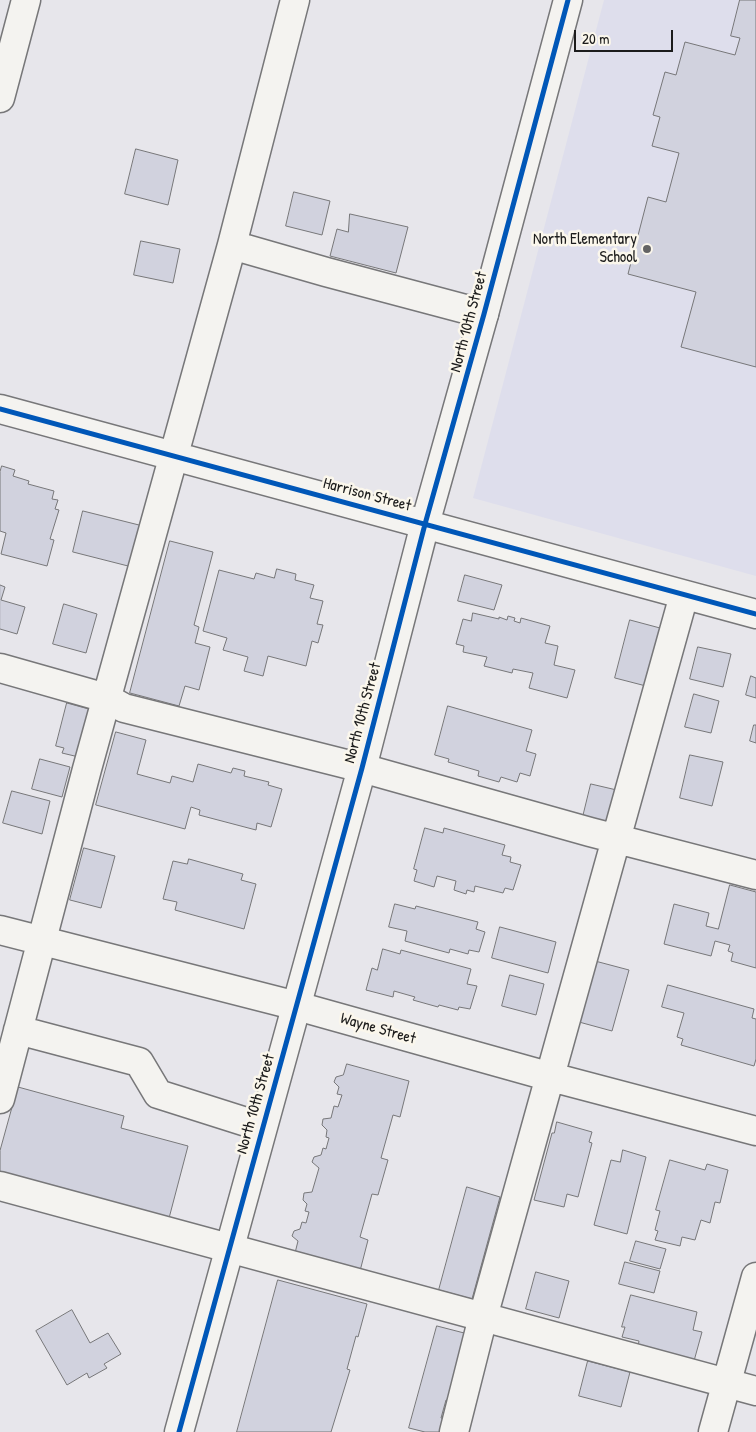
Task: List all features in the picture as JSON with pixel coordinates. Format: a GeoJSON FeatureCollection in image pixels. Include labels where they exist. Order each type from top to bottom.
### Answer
{"type":"FeatureCollection","features":[{"type":"Feature","properties":{"kind":"street"},"geometry":{"type":"LineString","coordinates":[[0,98],[26,0]]}},
{"type":"Feature","properties":{"kind":"street"},"geometry":{"type":"LineString","coordinates":[[0,1099],[106,698],[232,245],[295,0]]}},
{"type":"Feature","properties":{"kind":"street","name":"North 10th Street"},"geometry":{"type":"LineString","coordinates":[[179,1432],[362,768],[425,524],[484,314],[568,0]]}},
{"type":"Feature","properties":{"kind":"street"},"geometry":{"type":"LineString","coordinates":[[232,245],[484,314]]}},
{"type":"Feature","properties":{"kind":"street","name":"Harrison Street"},"geometry":{"type":"LineString","coordinates":[[0,409],[756,614]]}},
{"type":"Feature","properties":{"kind":"street"},"geometry":{"type":"LineString","coordinates":[[454,1432],[483,1317],[684,595]]}},
{"type":"Feature","properties":{"kind":"street"},"geometry":{"type":"LineString","coordinates":[[0,668],[106,698],[124,708],[362,768],[616,839],[756,875]]}},
{"type":"Feature","properties":{"kind":"street","name":"Wayne Street"},"geometry":{"type":"LineString","coordinates":[[0,930],[296,1006],[551,1077],[756,1131]]}},
{"type":"Feature","properties":{"kind":"street"},"geometry":{"type":"LineString","coordinates":[[18,1030],[139,1062],[158,1094],[262,1127]]}},
{"type":"Feature","properties":{"kind":"street"},"geometry":{"type":"LineString","coordinates":[[0,1186],[756,1391]]}},
{"type":"Feature","properties":{"kind":"street"},"geometry":{"type":"LineString","coordinates":[[713,1432],[756,1277]]}},
{"type":"Feature","properties":{"kind":"shaded area","name":"North Elementary School"},"geometry":{"type":"Polygon","coordinates":[[[604,0],[756,0],[756,576],[473,498],[604,0]]]}},
{"type":"Feature","properties":{"kind":"building"},"geometry":{"type":"Polygon","coordinates":[[[740,0],[756,0],[756,367],[681,347],[696,292],[628,274],[648,197],[666,202],[679,153],[652,146],[660,117],[653,115],[665,72],[676,75],[685,42],[735,55],[740,38],[731,36],[740,0]]]}},
{"type":"Feature","properties":{"kind":"building"},"geometry":{"type":"Polygon","coordinates":[[[136,149],[178,160],[168,205],[125,194],[136,149]]]}},
{"type":"Feature","properties":{"kind":"building"},"geometry":{"type":"Polygon","coordinates":[[[294,192],[330,201],[322,235],[286,226],[294,192]]]}},
{"type":"Feature","properties":{"kind":"building"},"geometry":{"type":"Polygon","coordinates":[[[350,214],[408,227],[396,273],[330,256],[337,229],[348,232],[350,214]]]}},
{"type":"Feature","properties":{"kind":"building"},"geometry":{"type":"Polygon","coordinates":[[[141,241],[180,249],[173,283],[134,275],[141,241]]]}},
{"type":"Feature","properties":{"kind":"building"},"geometry":{"type":"Polygon","coordinates":[[[2,466],[15,470],[13,476],[29,481],[28,484],[54,491],[52,499],[58,500],[55,509],[59,510],[50,539],[54,540],[47,566],[1,554],[6,533],[0,531],[0,472],[2,466]]]}},
{"type":"Feature","properties":{"kind":"building"},"geometry":{"type":"Polygon","coordinates":[[[83,511],[143,526],[132,567],[73,552],[83,511]]]}},
{"type":"Feature","properties":{"kind":"building"},"geometry":{"type":"Polygon","coordinates":[[[170,541],[213,552],[194,625],[199,627],[195,643],[210,647],[199,690],[185,686],[179,706],[130,693],[170,541]]]}},
{"type":"Feature","properties":{"kind":"building"},"geometry":{"type":"Polygon","coordinates":[[[277,569],[296,574],[295,580],[314,585],[310,598],[323,601],[317,624],[323,625],[318,643],[312,641],[306,666],[268,656],[263,676],[244,671],[248,657],[223,650],[227,638],[203,631],[219,570],[254,579],[256,573],[274,578],[277,569]]]}},
{"type":"Feature","properties":{"kind":"building"},"geometry":{"type":"Polygon","coordinates":[[[465,575],[502,585],[494,610],[458,601],[465,575]]]}},
{"type":"Feature","properties":{"kind":"building"},"geometry":{"type":"Polygon","coordinates":[[[0,585],[5,587],[1,600],[25,607],[17,634],[0,629],[0,585]]]}},
{"type":"Feature","properties":{"kind":"building"},"geometry":{"type":"Polygon","coordinates":[[[64,604],[97,614],[86,653],[53,644],[64,604]]]}},
{"type":"Feature","properties":{"kind":"building"},"geometry":{"type":"Polygon","coordinates":[[[473,613],[507,620],[508,616],[515,618],[514,621],[520,623],[521,618],[550,626],[545,643],[558,646],[554,665],[575,670],[567,698],[529,688],[533,673],[513,669],[512,673],[484,666],[487,657],[463,652],[464,646],[456,644],[463,619],[471,621],[473,613]]]}},
{"type":"Feature","properties":{"kind":"building"},"geometry":{"type":"Polygon","coordinates":[[[630,620],[660,628],[646,686],[615,678],[630,620]]]}},
{"type":"Feature","properties":{"kind":"building"},"geometry":{"type":"Polygon","coordinates":[[[698,647],[731,654],[723,687],[690,679],[698,647]]]}},
{"type":"Feature","properties":{"kind":"building"},"geometry":{"type":"Polygon","coordinates":[[[751,676],[756,678],[756,698],[746,695],[751,676]]]}},
{"type":"Feature","properties":{"kind":"building"},"geometry":{"type":"Polygon","coordinates":[[[694,694],[719,701],[711,733],[685,727],[694,694]]]}},
{"type":"Feature","properties":{"kind":"building"},"geometry":{"type":"Polygon","coordinates":[[[67,703],[96,711],[83,758],[62,753],[64,748],[56,746],[67,703]]]}},
{"type":"Feature","properties":{"kind":"building"},"geometry":{"type":"Polygon","coordinates":[[[448,706],[532,730],[526,751],[536,754],[530,776],[520,773],[517,782],[501,777],[499,782],[478,776],[479,771],[448,762],[449,759],[435,755],[448,706]]]}},
{"type":"Feature","properties":{"kind":"building"},"geometry":{"type":"Polygon","coordinates":[[[754,725],[756,725],[756,743],[750,741],[754,725]]]}},
{"type":"Feature","properties":{"kind":"building"},"geometry":{"type":"Polygon","coordinates":[[[116,732],[146,740],[137,774],[170,783],[172,776],[193,782],[198,764],[231,773],[233,768],[245,771],[244,776],[269,782],[268,785],[282,789],[271,827],[257,823],[256,830],[199,815],[200,810],[191,807],[185,829],[96,805],[116,732]]]}},
{"type":"Feature","properties":{"kind":"building"},"geometry":{"type":"Polygon","coordinates":[[[690,755],[723,762],[712,806],[680,798],[690,755]]]}},
{"type":"Feature","properties":{"kind":"building"},"geometry":{"type":"Polygon","coordinates":[[[40,759],[70,767],[62,797],[32,789],[40,759]]]}},
{"type":"Feature","properties":{"kind":"building"},"geometry":{"type":"Polygon","coordinates":[[[591,784],[621,791],[612,828],[582,821],[591,784]]]}},
{"type":"Feature","properties":{"kind":"building"},"geometry":{"type":"Polygon","coordinates":[[[12,791],[50,801],[42,834],[3,823],[12,791]]]}},
{"type":"Feature","properties":{"kind":"building"},"geometry":{"type":"Polygon","coordinates":[[[425,828],[443,833],[444,828],[505,845],[502,855],[511,857],[510,862],[521,865],[513,890],[505,888],[503,893],[475,886],[474,892],[467,890],[466,894],[454,890],[456,881],[437,876],[434,887],[414,881],[417,870],[414,869],[425,828]]]}},
{"type":"Feature","properties":{"kind":"building"},"geometry":{"type":"Polygon","coordinates":[[[84,848],[115,856],[101,908],[70,900],[84,848]]]}},
{"type":"Feature","properties":{"kind":"building"},"geometry":{"type":"Polygon","coordinates":[[[189,859],[243,874],[241,880],[256,884],[244,929],[175,910],[177,902],[163,899],[173,861],[187,864],[189,859]]]}},
{"type":"Feature","properties":{"kind":"building"},"geometry":{"type":"Polygon","coordinates":[[[730,885],[756,892],[756,968],[731,961],[733,953],[728,951],[730,945],[715,941],[711,956],[664,944],[674,904],[709,913],[706,926],[718,929],[730,885]]]}},
{"type":"Feature","properties":{"kind":"building"},"geometry":{"type":"Polygon","coordinates":[[[395,904],[415,909],[416,906],[478,922],[476,929],[485,932],[479,952],[469,950],[468,954],[450,949],[449,953],[405,941],[407,931],[389,927],[395,904]]]}},
{"type":"Feature","properties":{"kind":"building"},"geometry":{"type":"Polygon","coordinates":[[[500,927],[556,942],[548,973],[492,958],[500,927]]]}},
{"type":"Feature","properties":{"kind":"building"},"geometry":{"type":"Polygon","coordinates":[[[383,949],[400,954],[401,950],[471,969],[467,984],[477,986],[470,1009],[459,1007],[458,1010],[439,1005],[438,1007],[413,1000],[415,997],[394,991],[393,997],[366,990],[372,968],[377,970],[383,949]]]}},
{"type":"Feature","properties":{"kind":"building"},"geometry":{"type":"Polygon","coordinates":[[[595,961],[629,970],[612,1031],[579,1022],[595,961]]]}},
{"type":"Feature","properties":{"kind":"building"},"geometry":{"type":"Polygon","coordinates":[[[510,975],[544,984],[536,1015],[502,1006],[510,975]]]}},
{"type":"Feature","properties":{"kind":"building"},"geometry":{"type":"Polygon","coordinates":[[[668,985],[754,1009],[752,1018],[756,1019],[756,1059],[754,1066],[681,1045],[683,1039],[677,1037],[684,1013],[662,1007],[668,985]]]}},
{"type":"Feature","properties":{"kind":"building"},"geometry":{"type":"Polygon","coordinates":[[[347,1064],[409,1081],[400,1117],[393,1115],[381,1158],[388,1160],[378,1195],[372,1194],[360,1237],[368,1240],[360,1271],[295,1253],[298,1241],[292,1236],[294,1231],[300,1229],[302,1222],[306,1223],[309,1212],[305,1211],[307,1204],[303,1200],[304,1193],[312,1192],[319,1168],[312,1162],[314,1157],[321,1155],[323,1148],[326,1149],[329,1138],[326,1137],[327,1130],[322,1125],[323,1119],[331,1118],[334,1106],[338,1107],[342,1095],[337,1094],[339,1087],[334,1082],[336,1077],[343,1075],[347,1064]]]}},
{"type":"Feature","properties":{"kind":"building"},"geometry":{"type":"Polygon","coordinates":[[[18,1087],[124,1116],[121,1128],[188,1146],[168,1222],[0,1176],[0,1151],[18,1087]]]}},
{"type":"Feature","properties":{"kind":"building"},"geometry":{"type":"Polygon","coordinates":[[[557,1122],[592,1132],[589,1142],[592,1143],[578,1197],[567,1194],[564,1207],[534,1200],[552,1133],[554,1133],[557,1122]]]}},
{"type":"Feature","properties":{"kind":"building"},"geometry":{"type":"Polygon","coordinates":[[[623,1150],[646,1157],[627,1234],[594,1225],[611,1160],[620,1162],[623,1150]]]}},
{"type":"Feature","properties":{"kind":"building"},"geometry":{"type":"Polygon","coordinates":[[[670,1160],[705,1170],[707,1164],[728,1170],[720,1203],[715,1202],[710,1223],[701,1220],[695,1240],[682,1237],[680,1246],[655,1240],[658,1231],[655,1230],[660,1211],[656,1210],[670,1160]]]}},
{"type":"Feature","properties":{"kind":"building"},"geometry":{"type":"Polygon","coordinates":[[[467,1187],[500,1197],[472,1299],[439,1290],[467,1187]]]}},
{"type":"Feature","properties":{"kind":"building"},"geometry":{"type":"Polygon","coordinates":[[[636,1241],[666,1249],[660,1269],[630,1261],[636,1241]]]}},
{"type":"Feature","properties":{"kind":"building"},"geometry":{"type":"Polygon","coordinates":[[[625,1262],[660,1271],[654,1293],[619,1284],[625,1262]]]}},
{"type":"Feature","properties":{"kind":"building"},"geometry":{"type":"Polygon","coordinates":[[[536,1272],[569,1281],[559,1318],[526,1309],[536,1272]]]}},
{"type":"Feature","properties":{"kind":"building"},"geometry":{"type":"Polygon","coordinates":[[[278,1280],[367,1304],[358,1337],[356,1336],[347,1369],[350,1370],[331,1432],[237,1432],[278,1280]]]}},
{"type":"Feature","properties":{"kind":"building"},"geometry":{"type":"Polygon","coordinates":[[[631,1295],[697,1312],[693,1330],[702,1332],[694,1361],[638,1346],[639,1341],[622,1337],[625,1327],[622,1327],[631,1295]]]}},
{"type":"Feature","properties":{"kind":"building"},"geometry":{"type":"Polygon","coordinates":[[[72,1310],[90,1343],[108,1333],[121,1354],[104,1364],[107,1368],[89,1378],[87,1373],[67,1385],[36,1331],[72,1310]]]}},
{"type":"Feature","properties":{"kind":"building"},"geometry":{"type":"Polygon","coordinates":[[[437,1326],[468,1334],[450,1401],[446,1400],[441,1418],[445,1419],[442,1432],[425,1432],[409,1428],[437,1326]]]}},
{"type":"Feature","properties":{"kind":"building"},"geometry":{"type":"Polygon","coordinates":[[[588,1361],[630,1372],[621,1407],[579,1396],[588,1361]]]}},
{"type":"Feature","properties":{"kind":"cycle path"},"geometry":{"type":"LineString","coordinates":[[179,1432],[362,768],[425,524],[484,314],[568,0]]}},
{"type":"Feature","properties":{"kind":"cycle path"},"geometry":{"type":"LineString","coordinates":[[0,409],[756,614]]}},
{"type":"Feature","properties":{"kind":"place","name":"North Elementary School"},"geometry":{"type":"Point","coordinates":[647,249]}}]}
